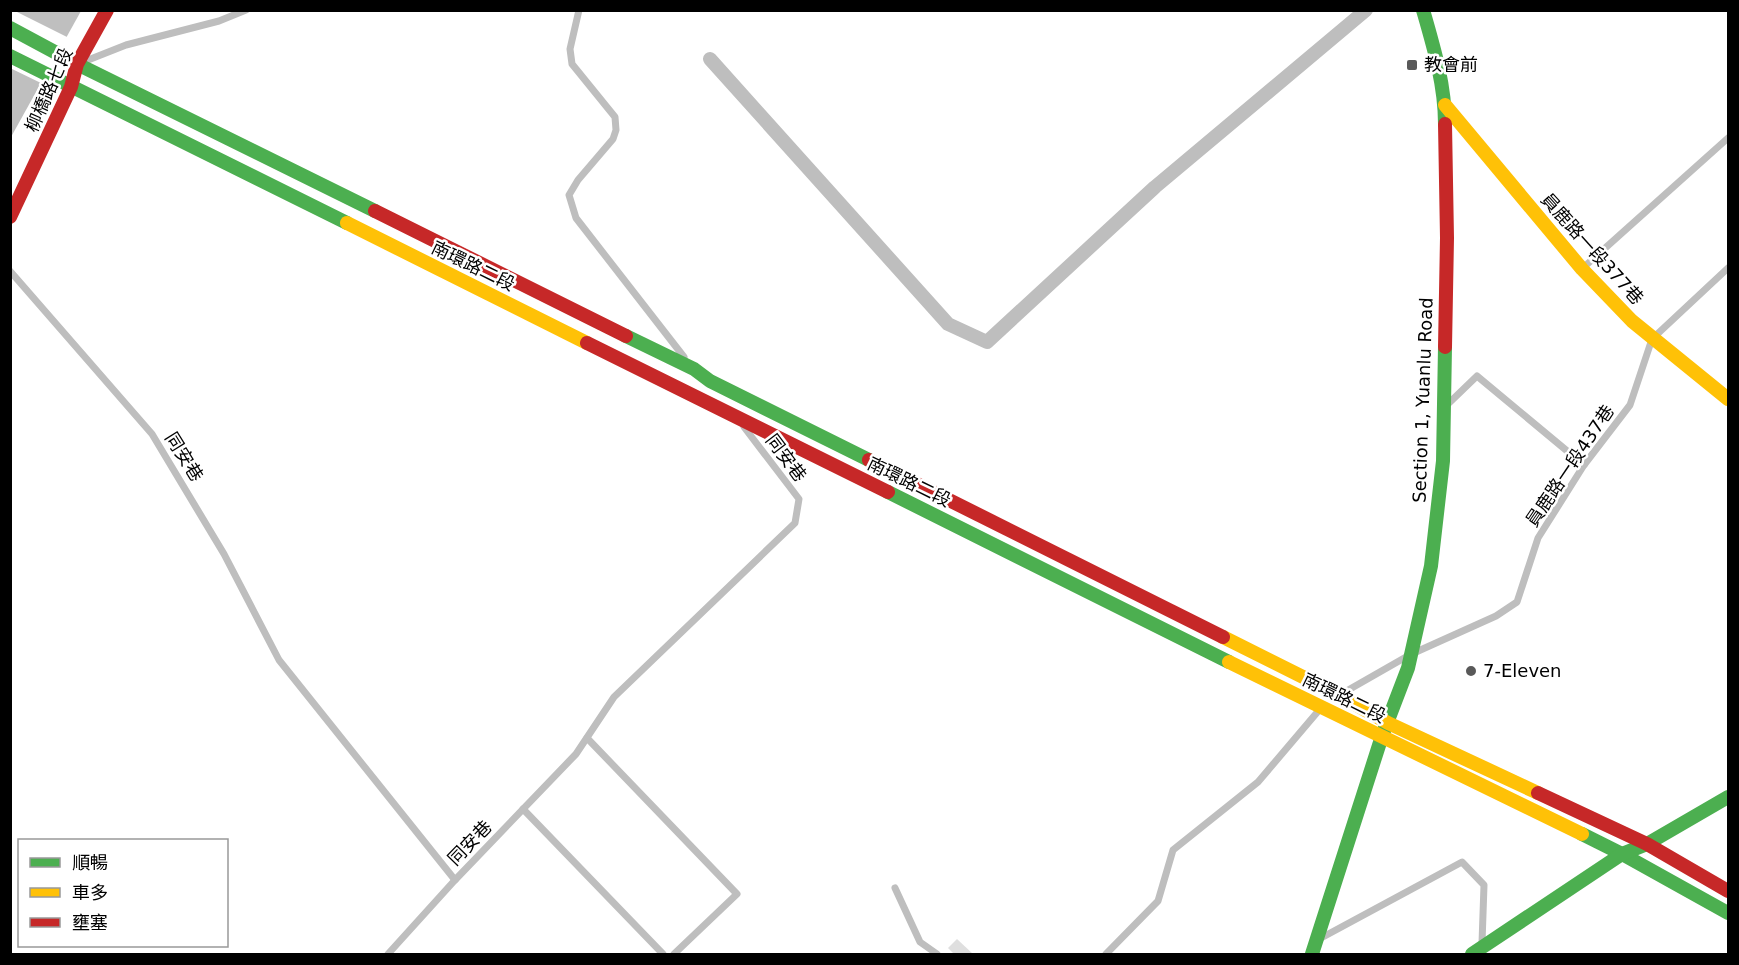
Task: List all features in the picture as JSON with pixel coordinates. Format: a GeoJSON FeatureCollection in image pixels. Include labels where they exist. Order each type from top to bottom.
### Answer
{"type":"FeatureCollection","features":[{"type":"Feature","properties":{"kind":"street","name":"柳橋路七段"},"geometry":{"type":"LineString","coordinates":[[10,217],[71,87],[77,64],[107,10]]}},
{"type":"Feature","properties":{"kind":"street"},"geometry":{"type":"LineString","coordinates":[[710,59],[948,324],[987,342],[1155,187],[1366,10]]}},
{"type":"Feature","properties":{"kind":"street","name":"Section 1, Yuanlu Road"},"geometry":{"type":"LineString","coordinates":[[1311,954],[1412,654],[1431,566],[1443,461],[1447,238],[1445,105],[1437,60],[1422,10]]}},
{"type":"Feature","properties":{"kind":"street","name":"南環路二段"},"geometry":{"type":"LineString","coordinates":[[10,28],[63,57],[694,369],[710,381],[1339,695],[1385,729],[1622,854],[1728,913]]}},
{"type":"Feature","properties":{"kind":"street","name":"南環路二段"},"geometry":{"type":"LineString","coordinates":[[10,56],[1322,708],[1385,729],[1647,844],[1728,891]]}},
{"type":"Feature","properties":{"kind":"street","name":"員鹿路一段377巷"},"geometry":{"type":"LineString","coordinates":[[1445,105],[1582,268],[1632,321],[1728,399]]}},
{"type":"Feature","properties":{"kind":"street"},"geometry":{"type":"LineString","coordinates":[[1479,952],[1622,854],[1647,844],[1728,797]]}},
{"type":"Feature","properties":{"kind":"lane"},"geometry":{"type":"LineString","coordinates":[[77,64],[126,45],[219,21],[246,10]]}},
{"type":"Feature","properties":{"kind":"lane"},"geometry":{"type":"LineString","coordinates":[[579,10],[570,49],[572,64],[615,117],[616,130],[613,140],[578,180],[569,195],[576,218],[715,393]]}},
{"type":"Feature","properties":{"kind":"lane"},"geometry":{"type":"LineString","coordinates":[[1582,268],[1728,138]]}},
{"type":"Feature","properties":{"kind":"lane"},"geometry":{"type":"LineString","coordinates":[[1652,339],[1728,268]]}},
{"type":"Feature","properties":{"kind":"lane","name":"同安巷"},"geometry":{"type":"LineString","coordinates":[[10,271],[152,434],[224,554],[279,660],[455,880]]}},
{"type":"Feature","properties":{"kind":"lane","name":"員鹿路一段437巷"},"geometry":{"type":"LineString","coordinates":[[1339,695],[1412,654],[1496,616],[1517,602],[1538,538],[1584,465],[1630,405],[1652,339]]}},
{"type":"Feature","properties":{"kind":"lane"},"geometry":{"type":"LineString","coordinates":[[1444,407],[1477,376],[1584,465]]}},
{"type":"Feature","properties":{"kind":"lane","name":"同安巷"},"geometry":{"type":"LineString","coordinates":[[388,954],[455,880],[576,754],[614,697],[795,523],[799,499],[722,400]]}},
{"type":"Feature","properties":{"kind":"lane"},"geometry":{"type":"LineString","coordinates":[[1106,954],[1158,901],[1173,850],[1258,782],[1322,708]]}},
{"type":"Feature","properties":{"kind":"lane"},"geometry":{"type":"LineString","coordinates":[[587,738],[737,894],[674,954]]}},
{"type":"Feature","properties":{"kind":"lane"},"geometry":{"type":"LineString","coordinates":[[523,809],[663,954]]}},
{"type":"Feature","properties":{"kind":"lane"},"geometry":{"type":"LineString","coordinates":[[1316,941],[1462,862],[1484,885],[1479,952]]}},
{"type":"Feature","properties":{"kind":"lane"},"geometry":{"type":"LineString","coordinates":[[895,888],[920,942],[937,954]]}},
{"type":"Feature","properties":{"kind":"shaded area"},"geometry":{"type":"Polygon","coordinates":[[[11,11],[81,11],[11,137],[11,11]]]}},
{"type":"Feature","properties":{"kind":"pier"},"geometry":{"type":"Polygon","coordinates":[[[11,11],[69,38],[43,84],[10,68],[11,11]]]}},
{"type":"Feature","properties":{"kind":"building"},"geometry":{"type":"Polygon","coordinates":[[[957,939],[973,954],[954,954],[948,948],[957,939]]]}},
{"type":"Feature","properties":{"kind":"traffic: fast"},"geometry":{"type":"LineString","coordinates":[[1423,10],[1441,81],[1445,124]]}},
{"type":"Feature","properties":{"kind":"traffic: fast"},"geometry":{"type":"LineString","coordinates":[[10,28],[77,64],[375,211]]}},
{"type":"Feature","properties":{"kind":"traffic: fast"},"geometry":{"type":"LineString","coordinates":[[10,56],[347,223]]}},
{"type":"Feature","properties":{"kind":"traffic: fast"},"geometry":{"type":"LineString","coordinates":[[626,336],[694,369],[710,381],[869,460]]}},
{"type":"Feature","properties":{"kind":"traffic: fast"},"geometry":{"type":"LineString","coordinates":[[1312,954],[1382,736],[1408,668],[1431,566],[1443,461],[1445,347]]}},
{"type":"Feature","properties":{"kind":"traffic: fast"},"geometry":{"type":"LineString","coordinates":[[888,492],[1229,662]]}},
{"type":"Feature","properties":{"kind":"traffic: fast"},"geometry":{"type":"LineString","coordinates":[[1472,954],[1622,854],[1647,844],[1728,797]]}},
{"type":"Feature","properties":{"kind":"traffic: fast"},"geometry":{"type":"LineString","coordinates":[[1582,834],[1728,913]]}},
{"type":"Feature","properties":{"kind":"traffic: slow"},"geometry":{"type":"LineString","coordinates":[[1445,105],[1582,269],[1632,321],[1728,399]]}},
{"type":"Feature","properties":{"kind":"traffic: slow"},"geometry":{"type":"LineString","coordinates":[[347,223],[587,343]]}},
{"type":"Feature","properties":{"kind":"traffic: slow"},"geometry":{"type":"LineString","coordinates":[[1223,637],[1339,695],[1388,723],[1538,793]]}},
{"type":"Feature","properties":{"kind":"traffic: slow"},"geometry":{"type":"LineString","coordinates":[[1229,662],[1582,834]]}},
{"type":"Feature","properties":{"kind":"traffic: jam"},"geometry":{"type":"LineString","coordinates":[[10,217],[71,87],[77,64],[107,10]]}},
{"type":"Feature","properties":{"kind":"traffic: jam"},"geometry":{"type":"LineString","coordinates":[[1445,124],[1447,238],[1445,347]]}},
{"type":"Feature","properties":{"kind":"traffic: jam"},"geometry":{"type":"LineString","coordinates":[[375,211],[626,336]]}},
{"type":"Feature","properties":{"kind":"traffic: jam"},"geometry":{"type":"LineString","coordinates":[[587,343],[888,492]]}},
{"type":"Feature","properties":{"kind":"traffic: jam"},"geometry":{"type":"LineString","coordinates":[[869,460],[1223,637]]}},
{"type":"Feature","properties":{"kind":"traffic: jam"},"geometry":{"type":"LineString","coordinates":[[1538,793],[1647,844],[1728,891]]}},
{"type":"Feature","properties":{"kind":"place","name":"教會前"},"geometry":{"type":"Point","coordinates":[1412,65]}},
{"type":"Feature","properties":{"kind":"place","name":"7-Eleven"},"geometry":{"type":"Point","coordinates":[1471,671]}}]}
